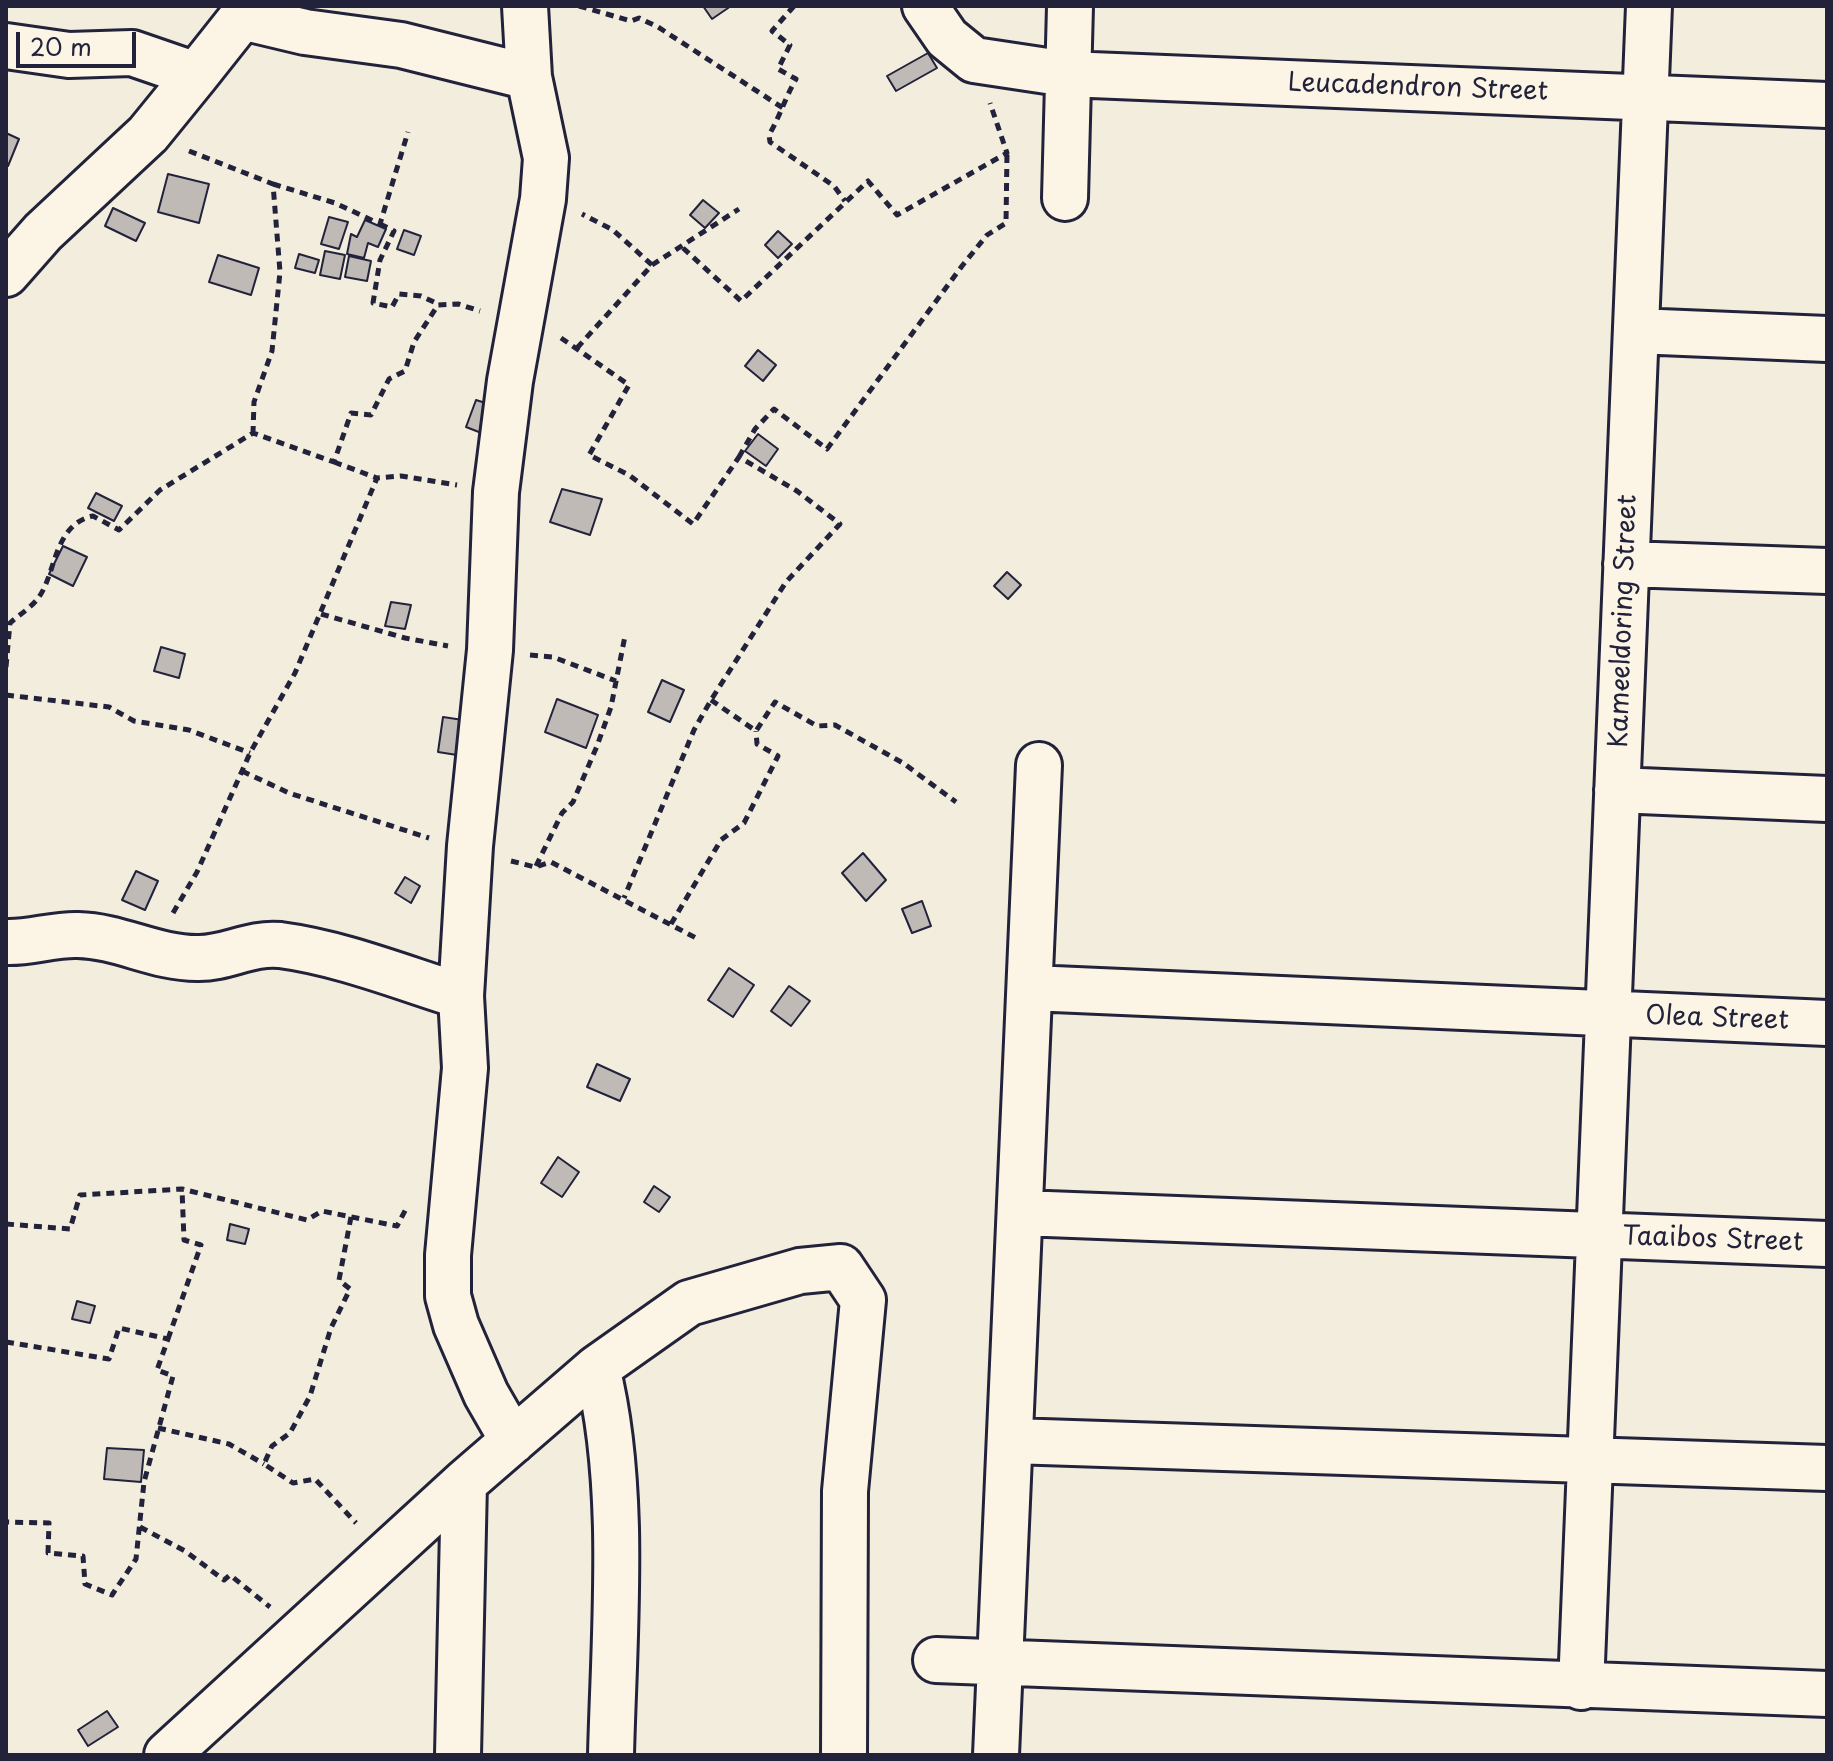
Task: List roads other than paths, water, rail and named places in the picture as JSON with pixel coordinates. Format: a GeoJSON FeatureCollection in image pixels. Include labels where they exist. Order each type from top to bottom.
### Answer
{"type":"FeatureCollection","features":[{"type":"Feature","properties":{"kind":"street"},"geometry":{"type":"LineString","coordinates":[[513,1441],[486,1394],[448,1296],[451,1207],[465,1068],[461,996],[470,846],[490,650],[496,492],[510,381],[543,199],[546,158],[529,77],[525,6]]}},
{"type":"Feature","properties":{"kind":"street","name":"Leucadendron Street"},"geometry":{"type":"LineString","coordinates":[[925,6],[947,38],[992,64],[1067,74],[1827,105]]}},
{"type":"Feature","properties":{"kind":"street"},"geometry":{"type":"LineString","coordinates":[[1065,198],[1070,6]]}},
{"type":"Feature","properties":{"kind":"street","name":"Kameeldoring Street"},"geometry":{"type":"LineString","coordinates":[[1581,1687],[1649,6]]}},
{"type":"Feature","properties":{"kind":"street"},"geometry":{"type":"LineString","coordinates":[[6,274],[43,232],[148,134],[243,12],[305,32],[401,45],[529,77]]}},
{"type":"Feature","properties":{"kind":"street"},"geometry":{"type":"LineString","coordinates":[[6,46],[69,55],[132,53],[196,75]]}},
{"type":"Feature","properties":{"kind":"street"},"geometry":{"type":"LineString","coordinates":[[1636,331],[1827,339]]}},
{"type":"Feature","properties":{"kind":"street"},"geometry":{"type":"LineString","coordinates":[[1626,564],[1827,571]]}},
{"type":"Feature","properties":{"kind":"street"},"geometry":{"type":"LineString","coordinates":[[996,1755],[1039,765]]}},
{"type":"Feature","properties":{"kind":"street"},"geometry":{"type":"LineString","coordinates":[[1617,790],[1827,799]]}},
{"type":"Feature","properties":{"kind":"street"},"geometry":{"type":"LineString","coordinates":[[6,942],[78,935],[132,945],[158,955],[210,958],[254,945],[283,946],[461,996]]}},
{"type":"Feature","properties":{"kind":"street","name":"Olea Street"},"geometry":{"type":"LineString","coordinates":[[1031,988],[1827,1023]]}},
{"type":"Feature","properties":{"kind":"street","name":"Taaibos Street"},"geometry":{"type":"LineString","coordinates":[[1021,1213],[1827,1244]]}},
{"type":"Feature","properties":{"kind":"street"},"geometry":{"type":"LineString","coordinates":[[167,1755],[464,1483],[597,1368],[689,1303],[800,1271],[841,1267],[863,1300],[845,1491],[844,1755]]}},
{"type":"Feature","properties":{"kind":"street"},"geometry":{"type":"LineString","coordinates":[[597,1368],[604,1397],[614,1490],[611,1755]]}},
{"type":"Feature","properties":{"kind":"street"},"geometry":{"type":"LineString","coordinates":[[1012,1441],[1590,1463],[1827,1468]]}},
{"type":"Feature","properties":{"kind":"street"},"geometry":{"type":"LineString","coordinates":[[458,1755],[464,1483]]}},
{"type":"Feature","properties":{"kind":"street"},"geometry":{"type":"LineString","coordinates":[[936,1660],[1827,1694]]}}]}
